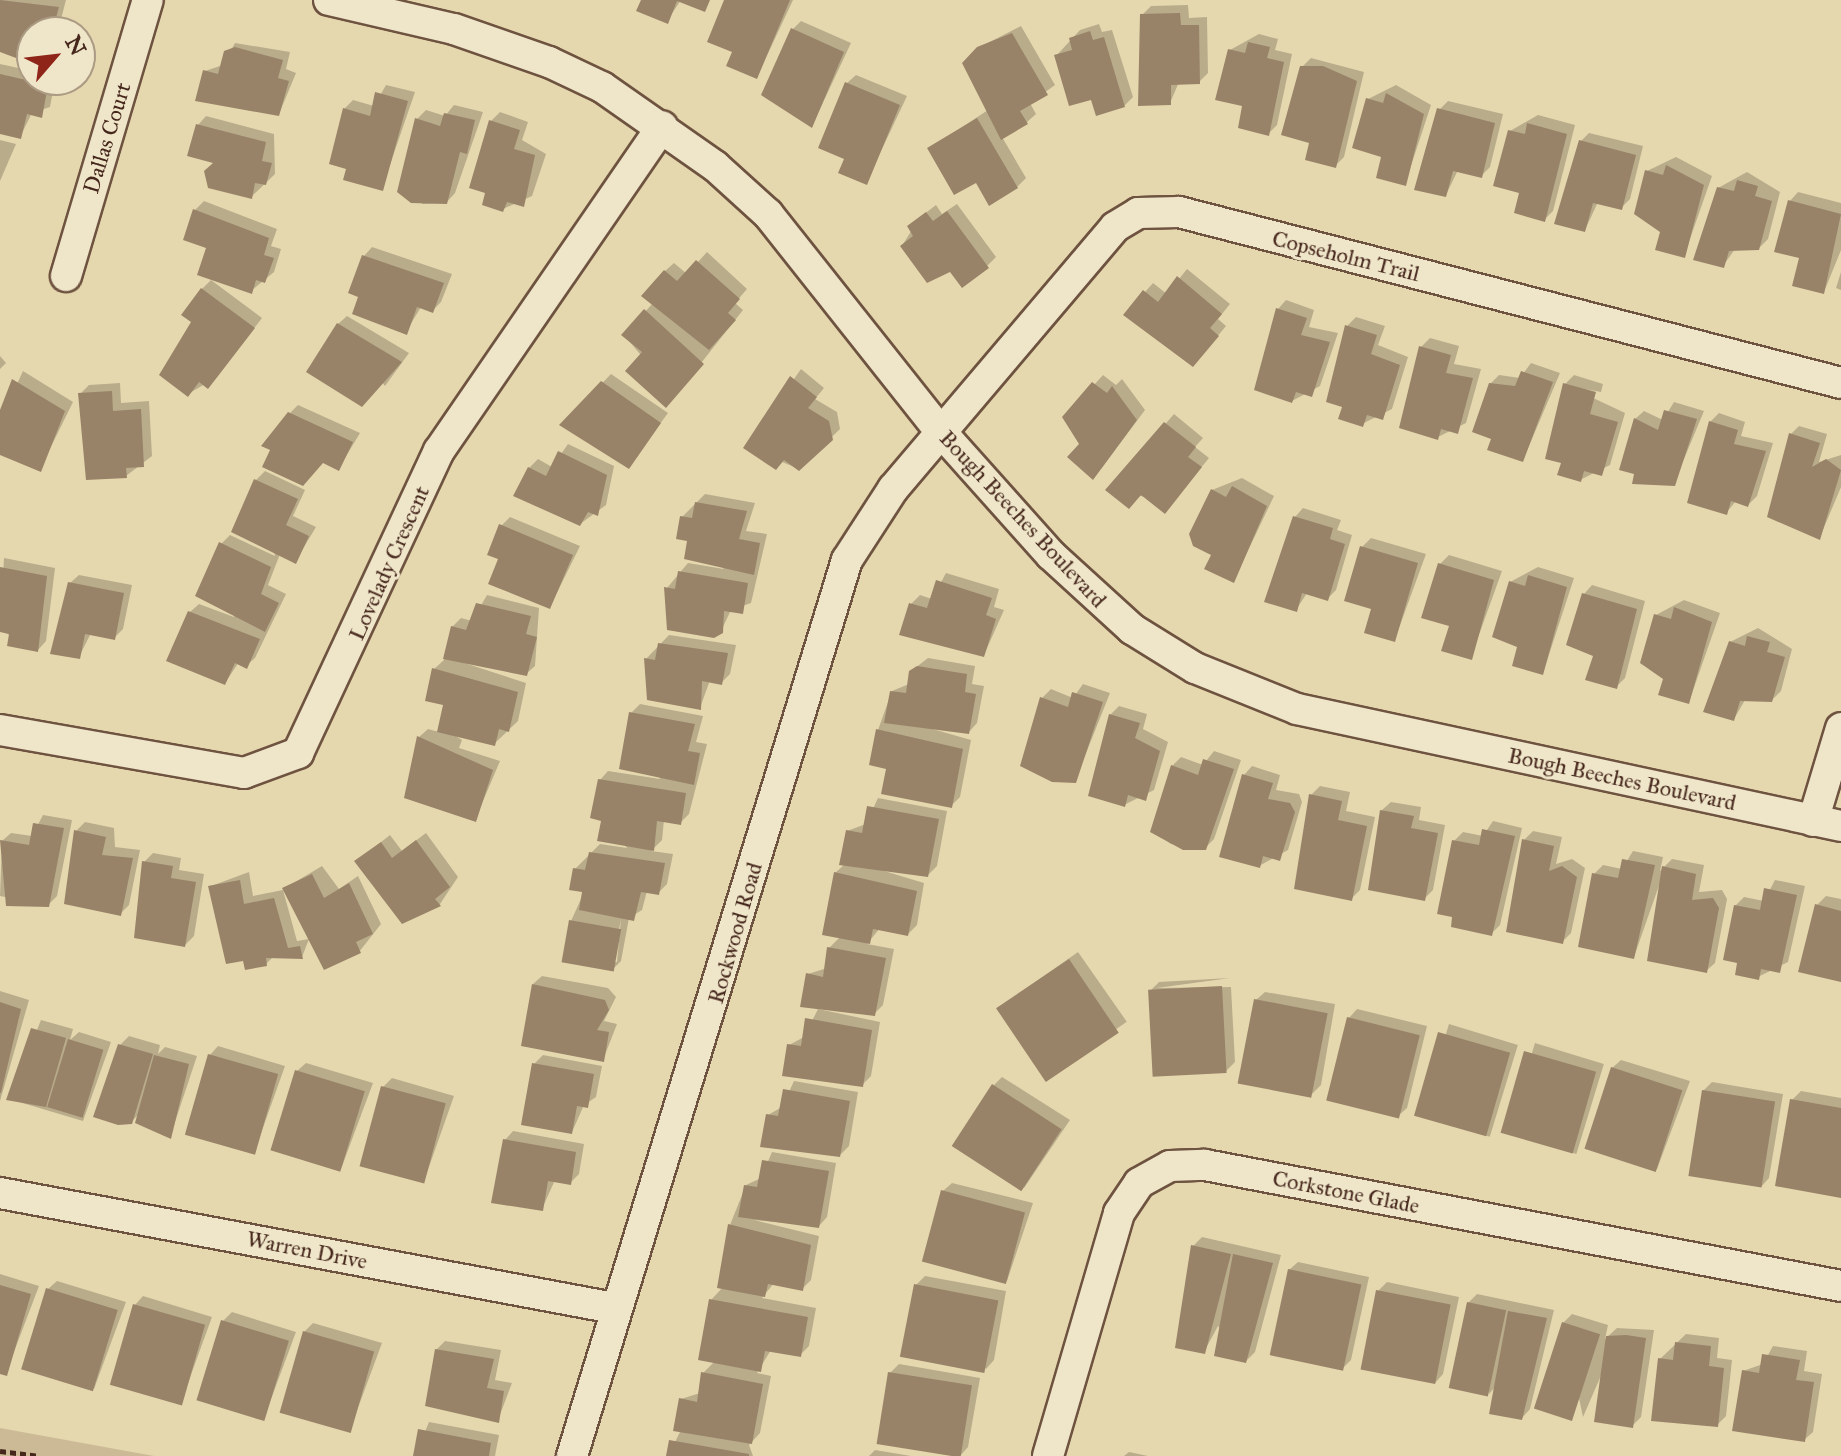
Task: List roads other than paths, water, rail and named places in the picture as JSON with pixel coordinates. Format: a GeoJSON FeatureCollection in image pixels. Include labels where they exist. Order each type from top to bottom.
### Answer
{"type":"FeatureCollection","features":[{"type":"Feature","properties":{"kind":"street","name":"Dallas Court"},"geometry":{"type":"LineString","coordinates":[[66,276],[148,0]]}},
{"type":"Feature","properties":{"kind":"street","name":"Bough Beeches Boulevard"},"geometry":{"type":"LineString","coordinates":[[329,0],[500,43],[602,87],[662,126],[768,214],[941,432],[1103,606],[1228,684],[1297,709],[1827,824]]}},
{"type":"Feature","properties":{"kind":"street","name":"Lovelady Crescent"},"geometry":{"type":"LineString","coordinates":[[0,730],[244,773],[298,753],[439,451],[662,126]]}},
{"type":"Feature","properties":{"kind":"street","name":"Copseholm Trail"},"geometry":{"type":"LineString","coordinates":[[941,432],[1105,237],[1152,211],[1841,383]]}},
{"type":"Feature","properties":{"kind":"street","name":"Rockwood Road"},"geometry":{"type":"LineString","coordinates":[[572,1456],[614,1308],[698,1059],[832,595],[864,528],[941,432]]}},
{"type":"Feature","properties":{"kind":"street"},"geometry":{"type":"LineString","coordinates":[[1827,824],[1841,728]]}},
{"type":"Feature","properties":{"kind":"street","name":"Corkstone Glade"},"geometry":{"type":"LineString","coordinates":[[1048,1456],[1119,1213],[1139,1183],[1170,1166],[1205,1165],[1841,1286]]}},
{"type":"Feature","properties":{"kind":"street","name":"Warren Drive"},"geometry":{"type":"LineString","coordinates":[[0,1193],[614,1308]]}}]}
